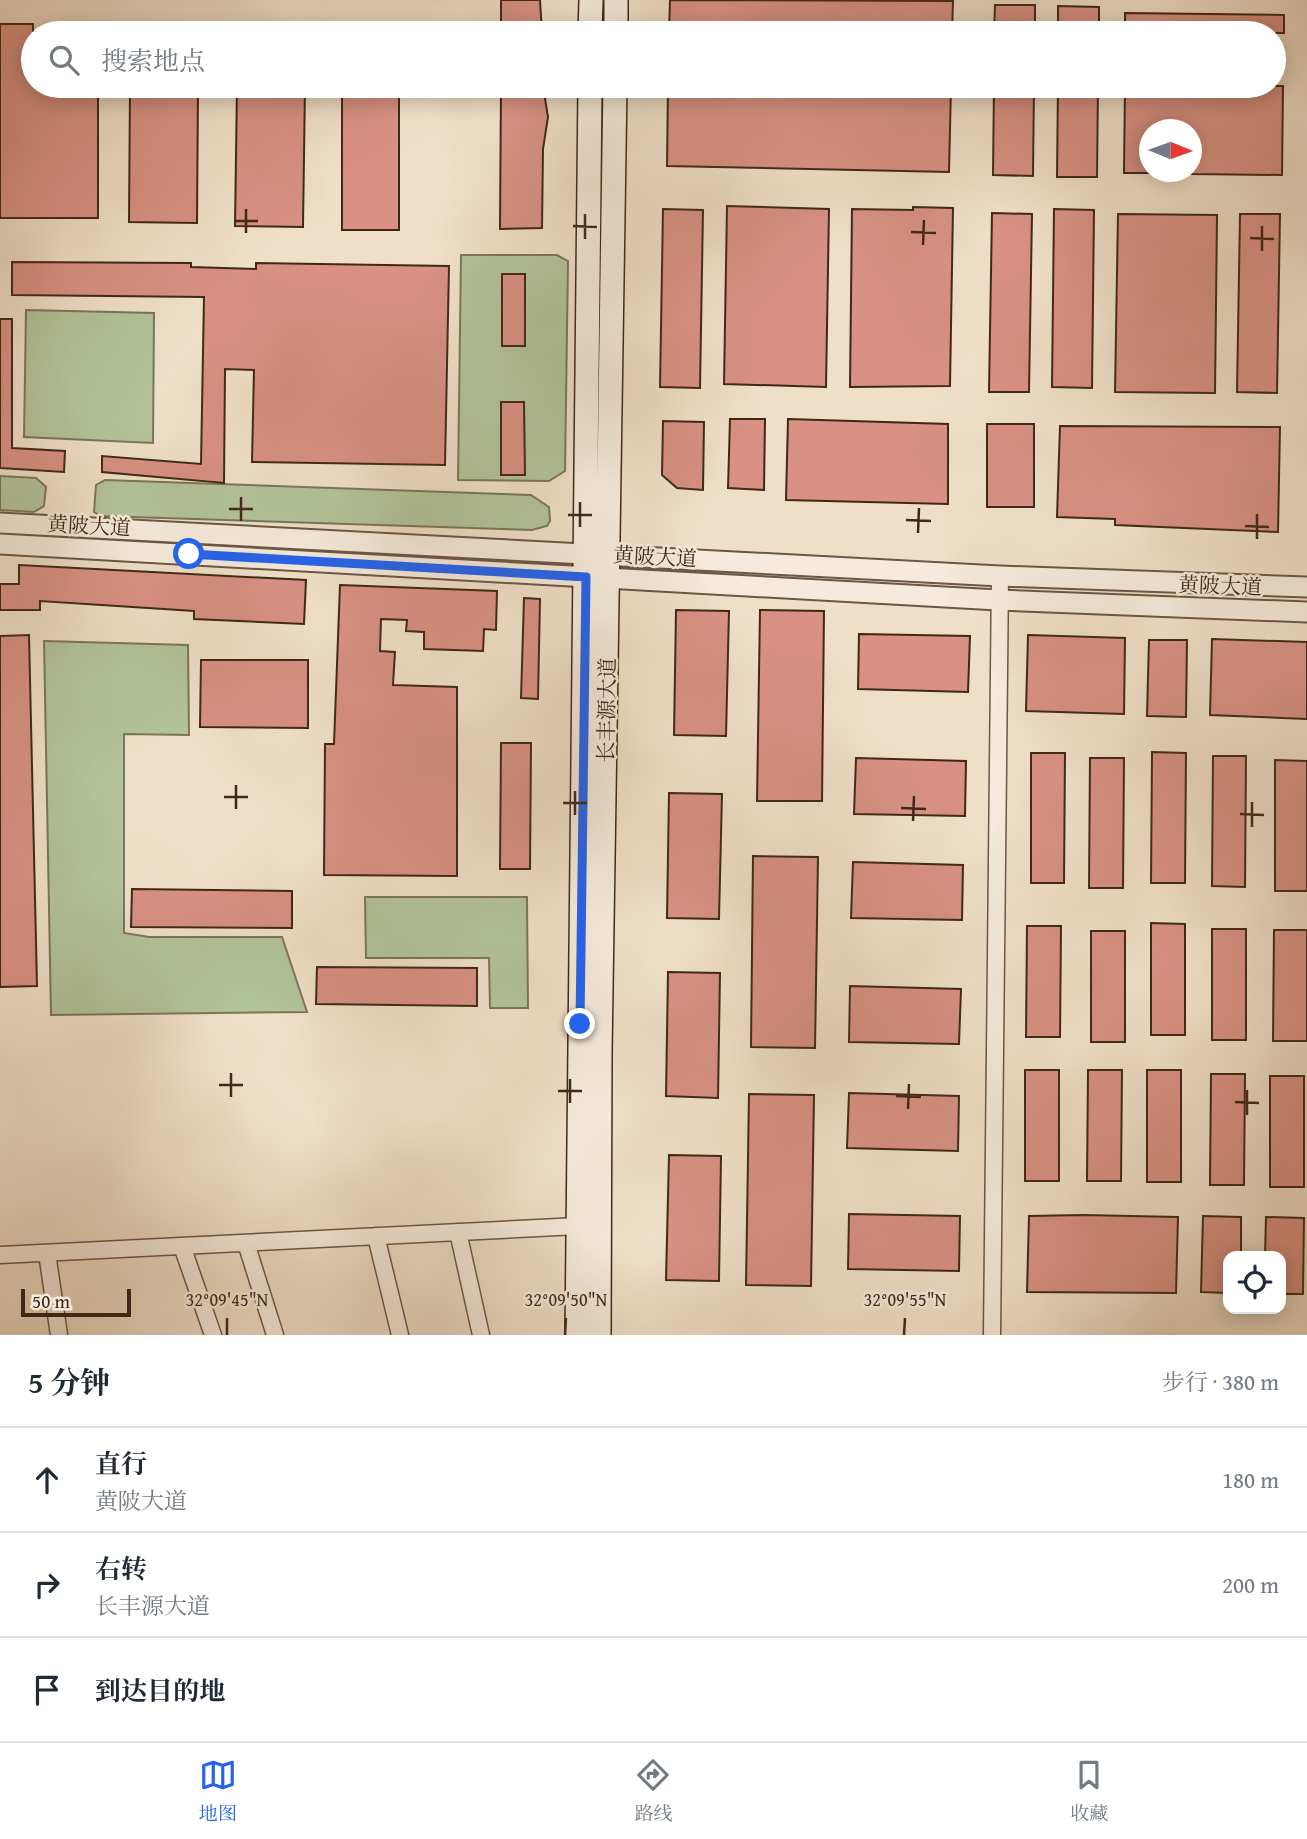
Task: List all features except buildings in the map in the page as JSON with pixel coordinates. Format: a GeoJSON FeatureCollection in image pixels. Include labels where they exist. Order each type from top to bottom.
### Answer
{"type":"FeatureCollection","features":[{"type":"Feature","properties":{"kind":"main road"},"geometry":{"type":"LineString","coordinates":[[590,21],[591,0]]}},
{"type":"Feature","properties":{"kind":"main road"},"geometry":{"type":"LineString","coordinates":[[616,0],[616,21]]}},
{"type":"Feature","properties":{"kind":"main road","name":"长丰源大道"},"geometry":{"type":"LineString","coordinates":[[577,1335],[590,98]]}},
{"type":"Feature","properties":{"kind":"main road","name":"长丰源大道"},"geometry":{"type":"LineString","coordinates":[[599,1335],[600,1053],[610,566],[615,98]]}},
{"type":"Feature","properties":{"kind":"street","name":"黄陂大道"},"geometry":{"type":"LineString","coordinates":[[0,523],[586,565]]}},
{"type":"Feature","properties":{"kind":"street","name":"黄陂大道"},"geometry":{"type":"LineString","coordinates":[[0,544],[1307,587]]}},
{"type":"Feature","properties":{"kind":"street","name":"黄陂大道"},"geometry":{"type":"LineString","coordinates":[[610,566],[998,600],[1307,612]]}},
{"type":"Feature","properties":{"kind":"street"},"geometry":{"type":"LineString","coordinates":[[992,1335],[1000,576]]}},
{"type":"Feature","properties":{"kind":"street"},"geometry":{"type":"LineString","coordinates":[[0,1255],[578,1226]]}},
{"type":"Feature","properties":{"kind":"street"},"geometry":{"type":"LineString","coordinates":[[458,1232],[481,1335]]}},
{"type":"Feature","properties":{"kind":"street"},"geometry":{"type":"LineString","coordinates":[[376,1236],[400,1335]]}},
{"type":"Feature","properties":{"kind":"street"},"geometry":{"type":"LineString","coordinates":[[246,1243],[275,1335]]}},
{"type":"Feature","properties":{"kind":"street"},"geometry":{"type":"LineString","coordinates":[[183,1246],[213,1335]]}},
{"type":"Feature","properties":{"kind":"street"},"geometry":{"type":"LineString","coordinates":[[47,1253],[59,1335]]}},
{"type":"Feature","properties":{"kind":"green space"},"geometry":{"type":"Polygon","coordinates":[[[461,255],[557,255],[568,261],[565,471],[549,481],[458,480],[461,255]]]}},
{"type":"Feature","properties":{"kind":"green space"},"geometry":{"type":"Polygon","coordinates":[[[26,310],[154,313],[153,443],[24,437],[26,310]]]}},
{"type":"Feature","properties":{"kind":"green space"},"geometry":{"type":"Polygon","coordinates":[[[0,476],[36,478],[46,487],[44,506],[34,512],[0,510],[0,476]]]}},
{"type":"Feature","properties":{"kind":"green space"},"geometry":{"type":"Polygon","coordinates":[[[105,480],[531,495],[549,507],[550,521],[547,526],[532,530],[101,516],[94,512],[96,485],[105,480]]]}},
{"type":"Feature","properties":{"kind":"green space"},"geometry":{"type":"Polygon","coordinates":[[[44,641],[188,645],[189,735],[124,734],[124,933],[149,937],[282,937],[307,1012],[51,1015],[44,641]]]}},
{"type":"Feature","properties":{"kind":"green space"},"geometry":{"type":"Polygon","coordinates":[[[365,897],[527,897],[528,1008],[490,1008],[489,958],[366,958],[365,897]]]}},
{"type":"Feature","properties":{"kind":"route"},"geometry":{"type":"LineString","coordinates":[[189,554],[586,577],[580,1024]]}}]}
